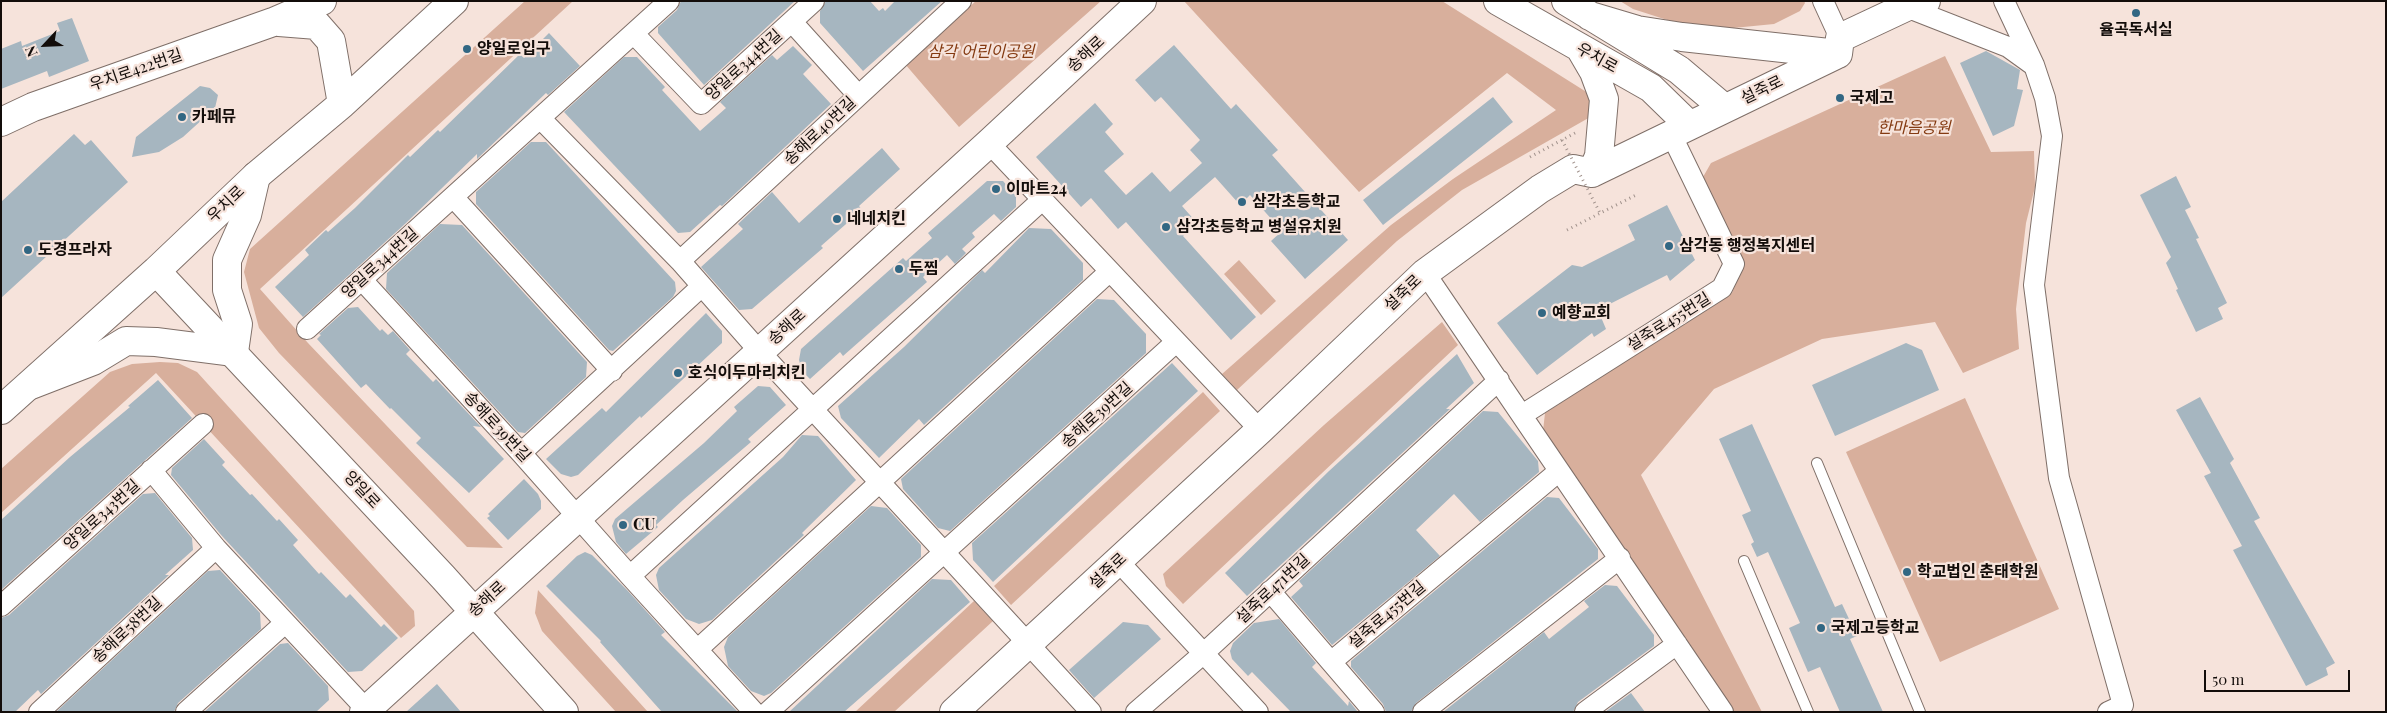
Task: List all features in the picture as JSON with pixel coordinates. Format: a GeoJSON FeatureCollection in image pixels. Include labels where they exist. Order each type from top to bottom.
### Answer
{"type":"FeatureCollection","features":[{"type":"Feature","properties":{"kind":"main road","name":"우치로422번길"},"geometry":{"type":"LineString","coordinates":[[1,122],[32,107],[272,22],[322,1]]}},
{"type":"Feature","properties":{"kind":"main road","name":"우치로"},"geometry":{"type":"LineString","coordinates":[[1,410],[156,271],[256,176],[342,104],[454,1]]}},
{"type":"Feature","properties":{"kind":"main road","name":"송해로"},"geometry":{"type":"LineString","coordinates":[[365,710],[760,352],[1142,1]]}},
{"type":"Feature","properties":{"kind":"main road","name":"우치로"},"geometry":{"type":"LineString","coordinates":[[1498,1],[1651,88],[1680,129]]}},
{"type":"Feature","properties":{"kind":"main road","name":"우치로"},"geometry":{"type":"LineString","coordinates":[[1566,1],[1679,70],[1724,108]]}},
{"type":"Feature","properties":{"kind":"main road","name":"설죽로"},"geometry":{"type":"LineString","coordinates":[[954,712],[1260,430],[1425,272],[1540,189],[1573,168],[1592,173],[1724,108],[1916,4]]}},
{"type":"Feature","properties":{"kind":"main road"},"geometry":{"type":"LineString","coordinates":[[1590,16],[1637,30],[1682,37],[1839,46]]}},
{"type":"Feature","properties":{"kind":"main road"},"geometry":{"type":"LineString","coordinates":[[272,22],[317,25],[331,40],[342,104]]}},
{"type":"Feature","properties":{"kind":"main road"},"geometry":{"type":"LineString","coordinates":[[1580,48],[1594,72],[1604,99],[1598,156],[1592,173]]}},
{"type":"Feature","properties":{"kind":"main road"},"geometry":{"type":"LineString","coordinates":[[31,385],[93,361],[126,341],[156,342],[234,352],[238,324],[226,290],[227,260],[247,216],[256,176]]}},
{"type":"Feature","properties":{"kind":"main road","name":"양일로"},"geometry":{"type":"LineString","coordinates":[[156,271],[234,352],[564,712]]}},
{"type":"Feature","properties":{"kind":"street","name":"양일로344번길"},"geometry":{"type":"LineString","coordinates":[[307,329],[454,198],[669,1]]}},
{"type":"Feature","properties":{"kind":"street","name":"양일로344번길"},"geometry":{"type":"LineString","coordinates":[[634,34],[701,104],[814,1]]}},
{"type":"Feature","properties":{"kind":"street","name":"송해로40번길"},"geometry":{"type":"LineString","coordinates":[[680,261],[961,1]]}},
{"type":"Feature","properties":{"kind":"street"},"geometry":{"type":"LineString","coordinates":[[1823,1],[1839,46]]}},
{"type":"Feature","properties":{"kind":"street"},"geometry":{"type":"LineString","coordinates":[[2004,1],[2034,65],[2045,98],[2052,136],[2034,285],[2059,478],[2121,710]]}},
{"type":"Feature","properties":{"kind":"street"},"geometry":{"type":"LineString","coordinates":[[1916,4],[2008,47],[2034,65]]}},
{"type":"Feature","properties":{"kind":"street"},"geometry":{"type":"LineString","coordinates":[[792,22],[858,95]]}},
{"type":"Feature","properties":{"kind":"street"},"geometry":{"type":"LineString","coordinates":[[540,118],[680,261],[760,352],[1091,712]]}},
{"type":"Feature","properties":{"kind":"street","name":"설죽로455번길"},"geometry":{"type":"LineString","coordinates":[[1522,415],[1722,288],[1734,264],[1680,129]]}},
{"type":"Feature","properties":{"kind":"street"},"geometry":{"type":"LineString","coordinates":[[989,143],[1260,430]]}},
{"type":"Feature","properties":{"kind":"street"},"geometry":{"type":"LineString","coordinates":[[454,198],[612,371]]}},
{"type":"Feature","properties":{"kind":"street"},"geometry":{"type":"LineString","coordinates":[[630,576],[1042,200]]}},
{"type":"Feature","properties":{"kind":"street"},"geometry":{"type":"LineString","coordinates":[[698,650],[1110,272]]}},
{"type":"Feature","properties":{"kind":"street"},"geometry":{"type":"LineString","coordinates":[[1425,272],[1499,380],[1558,472],[1620,558],[1723,712]]}},
{"type":"Feature","properties":{"kind":"street","name":"송해로39번길"},"geometry":{"type":"LineString","coordinates":[[362,280],[522,453],[630,576],[754,712]]}},
{"type":"Feature","properties":{"kind":"street"},"geometry":{"type":"LineString","coordinates":[[522,453],[702,286]]}},
{"type":"Feature","properties":{"kind":"street","name":"송해로39번길"},"geometry":{"type":"LineString","coordinates":[[768,712],[946,553],[1176,342]]}},
{"type":"Feature","properties":{"kind":"street","name":"설죽로471번길"},"geometry":{"type":"LineString","coordinates":[[1136,712],[1204,653],[1499,380]]}},
{"type":"Feature","properties":{"kind":"street","name":"양일로343번길"},"geometry":{"type":"LineString","coordinates":[[1,606],[203,424]]}},
{"type":"Feature","properties":{"kind":"street"},"geometry":{"type":"LineString","coordinates":[[151,470],[216,548],[365,710]]}},
{"type":"Feature","properties":{"kind":"street","name":"설죽로455번길"},"geometry":{"type":"LineString","coordinates":[[1331,662],[1558,472]]}},
{"type":"Feature","properties":{"kind":"street","name":"송해로58번길"},"geometry":{"type":"LineString","coordinates":[[39,712],[216,548]]}},
{"type":"Feature","properties":{"kind":"street"},"geometry":{"type":"LineString","coordinates":[[1423,712],[1620,558]]}},
{"type":"Feature","properties":{"kind":"street"},"geometry":{"type":"LineString","coordinates":[[1118,561],[1258,712]]}},
{"type":"Feature","properties":{"kind":"street"},"geometry":{"type":"LineString","coordinates":[[1270,591],[1374,712]]}},
{"type":"Feature","properties":{"kind":"street"},"geometry":{"type":"LineString","coordinates":[[186,712],[285,623]]}},
{"type":"Feature","properties":{"kind":"street"},"geometry":{"type":"LineString","coordinates":[[1585,712],[1677,644]]}},
{"type":"Feature","properties":{"kind":"lane"},"geometry":{"type":"LineString","coordinates":[[1817,463],[1920,712]]}},
{"type":"Feature","properties":{"kind":"lane"},"geometry":{"type":"LineString","coordinates":[[1744,561],[1808,712]]}},
{"type":"Feature","properties":{"kind":"path"},"geometry":{"type":"LineString","coordinates":[[1530,157],[1562,140],[1600,213]]}},
{"type":"Feature","properties":{"kind":"path"},"geometry":{"type":"LineString","coordinates":[[1567,230],[1638,194]]}},
{"type":"Feature","properties":{"kind":"green space"},"geometry":{"type":"Polygon","coordinates":[[[525,1],[573,1],[260,289],[308,343],[503,548],[467,547],[279,353],[259,328],[244,272],[250,249],[525,1]]]}},
{"type":"Feature","properties":{"kind":"green space","name":"삼각 어린이공원"},"geometry":{"type":"Polygon","coordinates":[[[976,1],[1101,1],[959,127],[905,64],[976,1]]]}},
{"type":"Feature","properties":{"kind":"green space"},"geometry":{"type":"Polygon","coordinates":[[[1184,1],[1442,1],[1588,93],[1602,107],[1592,116],[1462,190],[1397,241],[1237,390],[1222,374],[1391,225],[1453,179],[1556,110],[1507,73],[1359,192],[1184,1]]]}},
{"type":"Feature","properties":{"kind":"green space"},"geometry":{"type":"Polygon","coordinates":[[[1620,1],[1804,1],[1805,3],[1800,11],[1774,24],[1733,28],[1689,27],[1633,9],[1620,1]]]}},
{"type":"Feature","properties":{"kind":"green space","name":"한마음공원"},"geometry":{"type":"Polygon","coordinates":[[[1945,56],[1991,152],[2034,151],[2035,187],[2026,223],[2016,309],[2019,349],[1963,373],[1935,322],[1822,339],[1714,389],[1641,475],[1762,712],[1732,712],[1543,431],[1545,413],[1732,293],[1744,263],[1703,177],[1711,163],[1945,56]]]}},
{"type":"Feature","properties":{"kind":"green space"},"geometry":{"type":"Polygon","coordinates":[[[1239,260],[1276,301],[1261,315],[1224,274],[1239,260]]]}},
{"type":"Feature","properties":{"kind":"green space"},"geometry":{"type":"Polygon","coordinates":[[[1442,322],[1458,345],[1183,604],[1166,586],[1163,574],[1324,425],[1442,322]]]}},
{"type":"Feature","properties":{"kind":"green space"},"geometry":{"type":"Polygon","coordinates":[[[178,363],[197,372],[414,611],[415,626],[401,638],[156,373],[1,513],[1,469],[110,372],[132,364],[178,363]]]}},
{"type":"Feature","properties":{"kind":"green space"},"geometry":{"type":"Polygon","coordinates":[[[1203,392],[1220,411],[1011,605],[994,586],[1203,392]]]}},
{"type":"Feature","properties":{"kind":"green space"},"geometry":{"type":"Polygon","coordinates":[[[1965,398],[2059,609],[1940,662],[1846,452],[1965,398]]]}},
{"type":"Feature","properties":{"kind":"green space"},"geometry":{"type":"Polygon","coordinates":[[[538,590],[648,712],[616,712],[542,631],[535,613],[538,590]]]}},
{"type":"Feature","properties":{"kind":"green space"},"geometry":{"type":"Polygon","coordinates":[[[974,601],[993,621],[894,712],[855,712],[974,601]]]}},
{"type":"Feature","properties":{"kind":"building"},"geometry":{"type":"Polygon","coordinates":[[[681,1],[795,1],[704,85],[658,33],[658,27],[677,10],[681,1]]]}},
{"type":"Feature","properties":{"kind":"building"},"geometry":{"type":"Polygon","coordinates":[[[826,1],[870,1],[879,11],[883,8],[885,11],[895,1],[942,1],[863,71],[820,23],[820,11],[826,1]]]}},
{"type":"Feature","properties":{"kind":"building"},"geometry":{"type":"Polygon","coordinates":[[[72,18],[89,61],[49,77],[47,71],[1,89],[1,49],[21,41],[22,46],[60,31],[57,23],[72,18]]]}},
{"type":"Feature","properties":{"kind":"building"},"geometry":{"type":"Polygon","coordinates":[[[549,33],[580,66],[548,95],[546,93],[477,159],[477,154],[406,223],[303,317],[275,287],[309,255],[305,250],[326,230],[328,232],[355,208],[408,155],[410,157],[438,130],[440,132],[520,54],[524,58],[549,33]]]}},
{"type":"Feature","properties":{"kind":"building"},"geometry":{"type":"Polygon","coordinates":[[[1174,45],[1231,109],[1236,104],[1278,150],[1272,155],[1348,240],[1305,279],[1271,241],[1282,231],[1250,195],[1240,205],[1215,177],[1182,206],[1197,223],[1183,236],[1256,317],[1231,340],[1126,222],[1118,229],[1091,198],[1081,207],[1036,157],[1095,103],[1113,124],[1105,132],[1124,154],[1104,171],[1126,195],[1152,172],[1170,192],[1202,163],[1190,150],[1200,140],[1161,97],[1155,102],[1135,80],[1174,45]]]}},
{"type":"Feature","properties":{"kind":"building"},"geometry":{"type":"Polygon","coordinates":[[[793,46],[812,65],[803,74],[831,104],[722,206],[720,205],[690,232],[678,233],[564,112],[624,57],[637,57],[665,87],[662,90],[700,131],[726,108],[720,102],[772,55],[777,60],[793,46]]]}},
{"type":"Feature","properties":{"kind":"building"},"geometry":{"type":"Polygon","coordinates":[[[1986,51],[2020,70],[2017,89],[2023,90],[2014,126],[1993,136],[1960,63],[1986,51]]]}},
{"type":"Feature","properties":{"kind":"building"},"geometry":{"type":"Polygon","coordinates":[[[200,86],[210,88],[218,95],[215,108],[183,137],[159,152],[132,157],[136,137],[200,86]]]}},
{"type":"Feature","properties":{"kind":"building"},"geometry":{"type":"Polygon","coordinates":[[[1493,97],[1513,122],[1383,225],[1363,200],[1493,97]]]}},
{"type":"Feature","properties":{"kind":"building","name":"도경프라자"},"geometry":{"type":"Polygon","coordinates":[[[74,134],[85,145],[91,140],[128,182],[1,298],[1,202],[74,134]]]}},
{"type":"Feature","properties":{"kind":"building"},"geometry":{"type":"Polygon","coordinates":[[[531,142],[546,142],[675,282],[676,291],[673,297],[613,351],[609,350],[476,204],[476,192],[531,142]]]}},
{"type":"Feature","properties":{"kind":"building"},"geometry":{"type":"Polygon","coordinates":[[[882,148],[900,169],[859,206],[862,210],[821,246],[823,248],[752,309],[739,310],[701,267],[743,229],[738,224],[772,192],[799,223],[882,148]]]}},
{"type":"Feature","properties":{"kind":"building"},"geometry":{"type":"Polygon","coordinates":[[[2176,176],[2191,207],[2185,210],[2199,238],[2196,239],[2227,303],[2218,308],[2223,319],[2196,332],[2176,290],[2178,289],[2166,263],[2171,257],[2140,195],[2176,176]]]}},
{"type":"Feature","properties":{"kind":"building"},"geometry":{"type":"Polygon","coordinates":[[[987,181],[1003,181],[1016,196],[1016,207],[1001,221],[994,214],[972,233],[975,237],[962,249],[966,253],[955,264],[947,255],[923,277],[927,282],[843,356],[840,352],[810,379],[802,371],[799,360],[801,349],[903,258],[906,261],[932,238],[928,233],[987,181]]]}},
{"type":"Feature","properties":{"kind":"building"},"geometry":{"type":"Polygon","coordinates":[[[1667,205],[1695,260],[1670,281],[1667,275],[1598,310],[1606,329],[1594,337],[1592,333],[1537,375],[1497,323],[1572,265],[1582,267],[1635,240],[1628,225],[1667,205]]]}},
{"type":"Feature","properties":{"kind":"building"},"geometry":{"type":"Polygon","coordinates":[[[440,224],[462,225],[587,362],[586,377],[525,433],[518,432],[386,289],[387,273],[440,224]]]}},
{"type":"Feature","properties":{"kind":"building"},"geometry":{"type":"Polygon","coordinates":[[[1029,228],[1051,229],[1083,263],[1083,280],[924,425],[919,419],[879,458],[841,418],[838,406],[904,347],[982,270],[985,273],[1029,228]]]}},
{"type":"Feature","properties":{"kind":"building"},"geometry":{"type":"Polygon","coordinates":[[[1097,299],[1114,300],[1146,334],[1146,353],[950,531],[938,528],[903,489],[901,479],[1097,299]]]}},
{"type":"Feature","properties":{"kind":"building"},"geometry":{"type":"Polygon","coordinates":[[[358,307],[380,331],[382,329],[388,335],[393,331],[410,350],[406,354],[433,382],[436,379],[481,427],[473,426],[504,459],[469,493],[416,443],[421,438],[366,384],[361,388],[317,339],[321,335],[319,334],[348,308],[358,307]]]}},
{"type":"Feature","properties":{"kind":"building"},"geometry":{"type":"Polygon","coordinates":[[[706,313],[722,331],[722,343],[641,418],[640,416],[578,475],[571,477],[561,474],[546,459],[602,408],[606,412],[706,313]]]}},
{"type":"Feature","properties":{"kind":"building"},"geometry":{"type":"Polygon","coordinates":[[[1906,343],[1922,350],[1939,390],[1835,436],[1812,385],[1906,343]]]}},
{"type":"Feature","properties":{"kind":"building"},"geometry":{"type":"Polygon","coordinates":[[[1457,354],[1474,383],[1446,409],[1450,409],[1247,596],[1225,573],[1329,471],[1457,354]]]}},
{"type":"Feature","properties":{"kind":"building"},"geometry":{"type":"Polygon","coordinates":[[[1172,363],[1198,391],[993,582],[973,560],[972,543],[1172,363]]]}},
{"type":"Feature","properties":{"kind":"building"},"geometry":{"type":"Polygon","coordinates":[[[158,380],[192,418],[1,590],[1,520],[70,457],[130,407],[128,406],[158,380]]]}},
{"type":"Feature","properties":{"kind":"building"},"geometry":{"type":"Polygon","coordinates":[[[758,386],[770,387],[786,405],[748,439],[751,442],[683,500],[656,525],[658,527],[626,554],[616,542],[612,526],[615,519],[704,443],[737,411],[734,407],[758,386]]]}},
{"type":"Feature","properties":{"kind":"building"},"geometry":{"type":"Polygon","coordinates":[[[2200,397],[2234,459],[2230,463],[2260,518],[2254,521],[2335,663],[2326,668],[2328,675],[2306,686],[2233,550],[2242,546],[2204,476],[2211,473],[2176,410],[2200,397]]]}},
{"type":"Feature","properties":{"kind":"building"},"geometry":{"type":"Polygon","coordinates":[[[1483,411],[1498,412],[1538,461],[1539,472],[1480,522],[1454,494],[1416,530],[1440,556],[1332,645],[1291,597],[1303,586],[1299,581],[1483,411]]]}},
{"type":"Feature","properties":{"kind":"building"},"geometry":{"type":"Polygon","coordinates":[[[1752,424],[1835,607],[1842,604],[1857,636],[1850,639],[1883,712],[1840,712],[1820,667],[1808,672],[1789,628],[1800,623],[1768,552],[1757,557],[1751,544],[1754,542],[1742,515],[1751,511],[1719,439],[1752,424]]]}},
{"type":"Feature","properties":{"kind":"building"},"geometry":{"type":"Polygon","coordinates":[[[802,435],[818,436],[856,480],[802,533],[804,535],[712,620],[699,624],[686,619],[659,590],[656,575],[659,568],[783,457],[802,435]]]}},
{"type":"Feature","properties":{"kind":"building"},"geometry":{"type":"Polygon","coordinates":[[[204,439],[225,462],[222,465],[250,495],[252,494],[277,521],[279,519],[298,540],[293,545],[319,574],[321,572],[346,598],[350,594],[381,627],[384,624],[398,638],[362,671],[348,672],[222,536],[171,475],[172,468],[204,439]]]}},
{"type":"Feature","properties":{"kind":"building"},"geometry":{"type":"Polygon","coordinates":[[[524,479],[538,494],[541,501],[541,509],[508,540],[487,518],[490,516],[488,514],[524,479]]]}},
{"type":"Feature","properties":{"kind":"building"},"geometry":{"type":"Polygon","coordinates":[[[155,493],[192,538],[193,550],[165,575],[169,575],[41,694],[38,690],[15,712],[1,712],[1,618],[9,615],[143,494],[155,493]]]}},
{"type":"Feature","properties":{"kind":"building"},"geometry":{"type":"Polygon","coordinates":[[[1547,497],[1559,498],[1598,549],[1598,559],[1416,703],[1411,712],[1386,712],[1383,704],[1351,667],[1351,661],[1547,497]]]}},
{"type":"Feature","properties":{"kind":"building"},"geometry":{"type":"Polygon","coordinates":[[[871,506],[887,508],[921,545],[921,557],[771,693],[764,696],[751,691],[728,666],[724,647],[728,637],[871,506]]]}},
{"type":"Feature","properties":{"kind":"building"},"geometry":{"type":"Polygon","coordinates":[[[585,552],[592,555],[628,591],[665,632],[661,635],[738,712],[662,712],[601,641],[546,586],[577,556],[585,552]]]}},
{"type":"Feature","properties":{"kind":"building"},"geometry":{"type":"Polygon","coordinates":[[[220,570],[260,613],[261,629],[178,703],[174,712],[57,711],[208,571],[220,570]]]}},
{"type":"Feature","properties":{"kind":"building"},"geometry":{"type":"Polygon","coordinates":[[[932,579],[951,580],[970,602],[844,712],[789,712],[932,579]]]}},
{"type":"Feature","properties":{"kind":"building"},"geometry":{"type":"Polygon","coordinates":[[[1605,585],[1617,586],[1654,635],[1654,646],[1578,702],[1573,712],[1443,712],[1544,632],[1549,639],[1589,607],[1584,601],[1605,585]]]}},
{"type":"Feature","properties":{"kind":"building"},"geometry":{"type":"Polygon","coordinates":[[[1279,619],[1316,663],[1312,667],[1348,706],[1349,701],[1358,712],[1291,712],[1252,672],[1248,676],[1232,659],[1230,651],[1233,643],[1254,623],[1279,619]]]}},
{"type":"Feature","properties":{"kind":"building"},"geometry":{"type":"Polygon","coordinates":[[[1123,622],[1148,625],[1161,639],[1094,698],[1069,670],[1123,622]]]}},
{"type":"Feature","properties":{"kind":"building"},"geometry":{"type":"Polygon","coordinates":[[[288,643],[328,686],[329,700],[316,712],[204,712],[280,644],[288,643]]]}},
{"type":"Feature","properties":{"kind":"building"},"geometry":{"type":"Polygon","coordinates":[[[437,684],[461,712],[406,712],[437,684]]]}},
{"type":"Feature","properties":{"kind":"building"},"geometry":{"type":"Polygon","coordinates":[[[1631,693],[1645,712],[1605,712],[1631,693]]]}},
{"type":"Feature","properties":{"kind":"place","name":"율곡독서실"},"geometry":{"type":"Point","coordinates":[2136,13]}},
{"type":"Feature","properties":{"kind":"place","name":"양일로입구"},"geometry":{"type":"Point","coordinates":[467,49]}},
{"type":"Feature","properties":{"kind":"place","name":"국제고"},"geometry":{"type":"Point","coordinates":[1840,98]}},
{"type":"Feature","properties":{"kind":"place","name":"카페뮤"},"geometry":{"type":"Point","coordinates":[182,117]}},
{"type":"Feature","properties":{"kind":"place","name":"이마트24"},"geometry":{"type":"Point","coordinates":[996,189]}},
{"type":"Feature","properties":{"kind":"place","name":"삼각초등학교"},"geometry":{"type":"Point","coordinates":[1242,202]}},
{"type":"Feature","properties":{"kind":"place","name":"네네치킨"},"geometry":{"type":"Point","coordinates":[837,219]}},
{"type":"Feature","properties":{"kind":"place","name":"삼각초등학교 병설유치원"},"geometry":{"type":"Point","coordinates":[1166,227]}},
{"type":"Feature","properties":{"kind":"place","name":"삼각동 행정복지센터"},"geometry":{"type":"Point","coordinates":[1669,246]}},
{"type":"Feature","properties":{"kind":"place","name":"도경프라자"},"geometry":{"type":"Point","coordinates":[28,250]}},
{"type":"Feature","properties":{"kind":"place","name":"두찜"},"geometry":{"type":"Point","coordinates":[899,269]}},
{"type":"Feature","properties":{"kind":"place","name":"예향교회"},"geometry":{"type":"Point","coordinates":[1542,313]}},
{"type":"Feature","properties":{"kind":"place","name":"호식이두마리치킨"},"geometry":{"type":"Point","coordinates":[678,373]}},
{"type":"Feature","properties":{"kind":"place","name":"CU"},"geometry":{"type":"Point","coordinates":[623,525]}},
{"type":"Feature","properties":{"kind":"place","name":"학교법인 춘태학원"},"geometry":{"type":"Point","coordinates":[1907,572]}},
{"type":"Feature","properties":{"kind":"place","name":"국제고등학교"},"geometry":{"type":"Point","coordinates":[1821,628]}}]}
